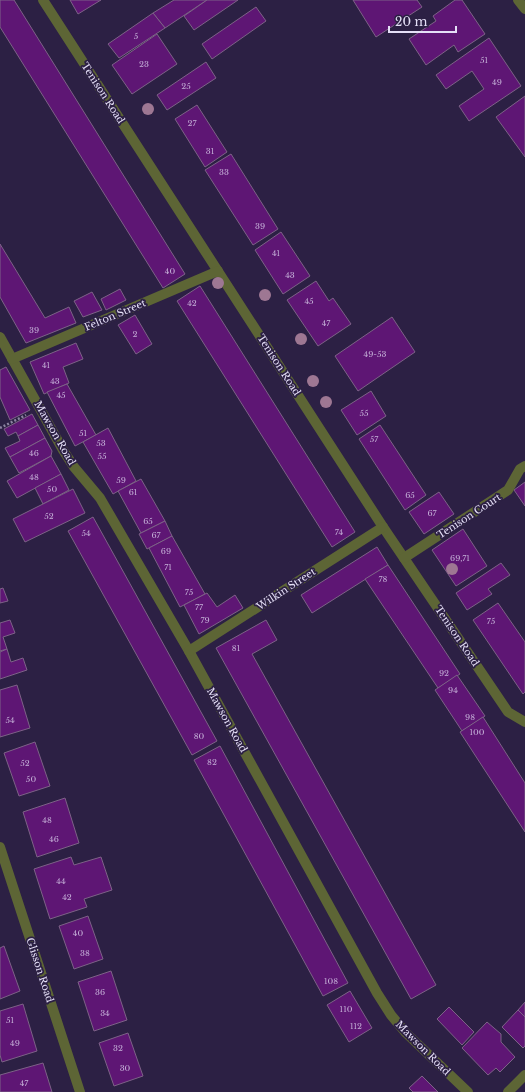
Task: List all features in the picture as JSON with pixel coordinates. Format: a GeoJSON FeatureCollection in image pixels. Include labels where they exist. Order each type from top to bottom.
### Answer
{"type":"FeatureCollection","features":[{"type":"Feature","properties":{"kind":"street","name":"Tenison Road"},"geometry":{"type":"LineString","coordinates":[[43,0],[383,527],[508,712],[525,722]]}},
{"type":"Feature","properties":{"kind":"street"},"geometry":{"type":"LineString","coordinates":[[518,0],[525,9]]}},
{"type":"Feature","properties":{"kind":"street","name":"Felton Street"},"geometry":{"type":"LineString","coordinates":[[7,354],[218,270]]}},
{"type":"Feature","properties":{"kind":"street","name":"Mawson Road"},"geometry":{"type":"LineString","coordinates":[[0,337],[7,354],[40,408],[63,450],[74,467],[100,498],[189,651],[391,1015],[406,1033],[468,1092]]}},
{"type":"Feature","properties":{"kind":"street","name":"Tenison Court"},"geometry":{"type":"LineString","coordinates":[[404,558],[508,490],[520,469],[525,466]]}},
{"type":"Feature","properties":{"kind":"street","name":"Wilkin Street"},"geometry":{"type":"LineString","coordinates":[[189,651],[383,527]]}},
{"type":"Feature","properties":{"kind":"street","name":"Glisson Road"},"geometry":{"type":"LineString","coordinates":[[0,847],[80,1092]]}},
{"type":"Feature","properties":{"kind":"street"},"geometry":{"type":"LineString","coordinates":[[508,1092],[525,1075]]}},
{"type":"Feature","properties":{"kind":"path"},"geometry":{"type":"LineString","coordinates":[[0,428],[40,408]]}},
{"type":"Feature","properties":{"kind":"building"},"geometry":{"type":"Polygon","coordinates":[[[0,0],[14,0],[185,274],[163,288],[0,27],[0,0]]]}},
{"type":"Feature","properties":{"kind":"building"},"geometry":{"type":"Polygon","coordinates":[[[70,0],[101,0],[78,14],[70,0]]]}},
{"type":"Feature","properties":{"kind":"building"},"geometry":{"type":"Polygon","coordinates":[[[174,0],[207,0],[165,28],[153,13],[174,0]]]}},
{"type":"Feature","properties":{"kind":"building"},"geometry":{"type":"Polygon","coordinates":[[[207,0],[238,0],[194,30],[184,16],[207,0]]]}},
{"type":"Feature","properties":{"kind":"building"},"geometry":{"type":"Polygon","coordinates":[[[353,0],[417,0],[422,7],[376,37],[353,0]]]}},
{"type":"Feature","properties":{"kind":"building"},"geometry":{"type":"Polygon","coordinates":[[[455,0],[462,0],[485,34],[458,52],[454,45],[426,65],[409,39],[436,21],[433,16],[455,0]]]}},
{"type":"Feature","properties":{"kind":"building"},"geometry":{"type":"Polygon","coordinates":[[[256,7],[266,21],[212,59],[202,44],[256,7]]]}},
{"type":"Feature","properties":{"kind":"building"},"geometry":{"type":"Polygon","coordinates":[[[153,13],[165,28],[119,58],[108,44],[153,13]]]}},
{"type":"Feature","properties":{"kind":"building"},"geometry":{"type":"Polygon","coordinates":[[[157,34],[177,64],[132,94],[112,65],[157,34]]]}},
{"type":"Feature","properties":{"kind":"building"},"geometry":{"type":"Polygon","coordinates":[[[489,38],[521,86],[469,121],[459,106],[484,89],[472,71],[446,89],[436,75],[489,38]]]}},
{"type":"Feature","properties":{"kind":"building"},"geometry":{"type":"Polygon","coordinates":[[[206,62],[216,78],[167,110],[157,95],[206,62]]]}},
{"type":"Feature","properties":{"kind":"building"},"geometry":{"type":"Polygon","coordinates":[[[525,96],[525,157],[496,117],[525,96]]]}},
{"type":"Feature","properties":{"kind":"building"},"geometry":{"type":"Polygon","coordinates":[[[197,105],[227,152],[205,167],[175,119],[197,105]]]}},
{"type":"Feature","properties":{"kind":"building"},"geometry":{"type":"Polygon","coordinates":[[[231,154],[278,229],[253,245],[205,170],[231,154]]]}},
{"type":"Feature","properties":{"kind":"building"},"geometry":{"type":"Polygon","coordinates":[[[281,232],[310,276],[283,294],[255,250],[281,232]]]}},
{"type":"Feature","properties":{"kind":"building"},"geometry":{"type":"Polygon","coordinates":[[[0,244],[45,318],[69,307],[76,323],[26,343],[0,297],[0,244]]]}},
{"type":"Feature","properties":{"kind":"building"},"geometry":{"type":"Polygon","coordinates":[[[316,281],[329,301],[333,298],[351,324],[318,346],[287,300],[316,281]]]}},
{"type":"Feature","properties":{"kind":"building"},"geometry":{"type":"Polygon","coordinates":[[[200,286],[355,532],[332,547],[177,301],[200,286]]]}},
{"type":"Feature","properties":{"kind":"building"},"geometry":{"type":"Polygon","coordinates":[[[120,289],[126,300],[106,310],[101,299],[120,289]]]}},
{"type":"Feature","properties":{"kind":"building"},"geometry":{"type":"Polygon","coordinates":[[[92,292],[102,310],[83,317],[74,301],[92,292]]]}},
{"type":"Feature","properties":{"kind":"building"},"geometry":{"type":"Polygon","coordinates":[[[135,315],[152,344],[136,354],[118,325],[135,315]]]}},
{"type":"Feature","properties":{"kind":"building"},"geometry":{"type":"Polygon","coordinates":[[[392,317],[415,352],[358,391],[335,356],[392,317]]]}},
{"type":"Feature","properties":{"kind":"building"},"geometry":{"type":"Polygon","coordinates":[[[76,343],[83,359],[63,367],[69,383],[44,394],[30,362],[76,343]]]}},
{"type":"Feature","properties":{"kind":"building"},"geometry":{"type":"Polygon","coordinates":[[[6,367],[30,410],[10,420],[0,397],[0,370],[6,367]]]}},
{"type":"Feature","properties":{"kind":"building"},"geometry":{"type":"Polygon","coordinates":[[[67,384],[96,435],[75,446],[47,392],[67,384]]]}},
{"type":"Feature","properties":{"kind":"building"},"geometry":{"type":"Polygon","coordinates":[[[371,391],[386,416],[357,435],[341,410],[371,391]]]}},
{"type":"Feature","properties":{"kind":"building"},"geometry":{"type":"Polygon","coordinates":[[[32,414],[38,425],[18,436],[16,432],[8,436],[4,429],[32,414]]]}},
{"type":"Feature","properties":{"kind":"building"},"geometry":{"type":"Polygon","coordinates":[[[38,425],[45,438],[10,457],[5,448],[20,441],[18,436],[38,425]]]}},
{"type":"Feature","properties":{"kind":"building"},"geometry":{"type":"Polygon","coordinates":[[[380,425],[426,495],[405,510],[359,439],[380,425]]]}},
{"type":"Feature","properties":{"kind":"building"},"geometry":{"type":"Polygon","coordinates":[[[108,428],[136,481],[113,494],[83,442],[108,428]]]}},
{"type":"Feature","properties":{"kind":"building"},"geometry":{"type":"Polygon","coordinates":[[[45,438],[52,451],[51,456],[19,473],[10,457],[45,438]]]}},
{"type":"Feature","properties":{"kind":"building"},"geometry":{"type":"Polygon","coordinates":[[[51,456],[61,474],[17,498],[7,481],[51,456]]]}},
{"type":"Feature","properties":{"kind":"building"},"geometry":{"type":"Polygon","coordinates":[[[61,474],[69,490],[43,504],[35,488],[61,474]]]}},
{"type":"Feature","properties":{"kind":"building"},"geometry":{"type":"Polygon","coordinates":[[[141,479],[165,521],[141,533],[118,491],[141,479]]]}},
{"type":"Feature","properties":{"kind":"building"},"geometry":{"type":"Polygon","coordinates":[[[525,482],[525,506],[514,490],[525,482]]]}},
{"type":"Feature","properties":{"kind":"building"},"geometry":{"type":"Polygon","coordinates":[[[73,489],[85,513],[25,542],[13,519],[73,489]]]}},
{"type":"Feature","properties":{"kind":"building"},"geometry":{"type":"Polygon","coordinates":[[[439,492],[454,514],[424,534],[409,512],[439,492]]]}},
{"type":"Feature","properties":{"kind":"building"},"geometry":{"type":"Polygon","coordinates":[[[93,517],[217,741],[192,755],[68,531],[93,517]]]}},
{"type":"Feature","properties":{"kind":"building"},"geometry":{"type":"Polygon","coordinates":[[[165,521],[172,536],[147,549],[139,534],[165,521]]]}},
{"type":"Feature","properties":{"kind":"building"},"geometry":{"type":"Polygon","coordinates":[[[463,529],[487,566],[456,586],[432,550],[463,529]]]}},
{"type":"Feature","properties":{"kind":"building"},"geometry":{"type":"Polygon","coordinates":[[[172,536],[205,594],[180,607],[149,548],[172,536]]]}},
{"type":"Feature","properties":{"kind":"building"},"geometry":{"type":"Polygon","coordinates":[[[377,547],[388,565],[312,613],[301,595],[377,547]]]}},
{"type":"Feature","properties":{"kind":"building"},"geometry":{"type":"Polygon","coordinates":[[[501,563],[510,575],[488,589],[492,594],[467,610],[456,593],[501,563]]]}},
{"type":"Feature","properties":{"kind":"building"},"geometry":{"type":"Polygon","coordinates":[[[388,565],[460,674],[438,688],[365,579],[388,565]]]}},
{"type":"Feature","properties":{"kind":"building"},"geometry":{"type":"Polygon","coordinates":[[[3,588],[8,601],[0,603],[0,589],[3,588]]]}},
{"type":"Feature","properties":{"kind":"building"},"geometry":{"type":"Polygon","coordinates":[[[207,593],[217,607],[235,595],[243,608],[199,634],[184,605],[207,593]]]}},
{"type":"Feature","properties":{"kind":"building"},"geometry":{"type":"Polygon","coordinates":[[[498,603],[525,642],[525,692],[523,694],[473,620],[498,603]]]}},
{"type":"Feature","properties":{"kind":"building"},"geometry":{"type":"Polygon","coordinates":[[[10,620],[15,633],[3,637],[7,649],[0,651],[0,623],[10,620]]]}},
{"type":"Feature","properties":{"kind":"building"},"geometry":{"type":"Polygon","coordinates":[[[266,620],[277,640],[252,654],[436,985],[411,999],[216,648],[266,620]]]}},
{"type":"Feature","properties":{"kind":"building"},"geometry":{"type":"Polygon","coordinates":[[[7,649],[11,662],[23,658],[27,670],[0,679],[0,652],[7,649]]]}},
{"type":"Feature","properties":{"kind":"building"},"geometry":{"type":"Polygon","coordinates":[[[457,675],[485,716],[462,731],[435,690],[457,675]]]}},
{"type":"Feature","properties":{"kind":"building"},"geometry":{"type":"Polygon","coordinates":[[[17,685],[30,728],[0,737],[0,690],[17,685]]]}},
{"type":"Feature","properties":{"kind":"building"},"geometry":{"type":"Polygon","coordinates":[[[483,717],[525,783],[525,832],[460,732],[483,717]]]}},
{"type":"Feature","properties":{"kind":"building"},"geometry":{"type":"Polygon","coordinates":[[[35,742],[50,786],[19,796],[4,753],[35,742]]]}},
{"type":"Feature","properties":{"kind":"building"},"geometry":{"type":"Polygon","coordinates":[[[220,746],[348,983],[323,996],[194,760],[220,746]]]}},
{"type":"Feature","properties":{"kind":"building"},"geometry":{"type":"Polygon","coordinates":[[[65,798],[79,843],[37,857],[23,812],[65,798]]]}},
{"type":"Feature","properties":{"kind":"building"},"geometry":{"type":"Polygon","coordinates":[[[71,857],[74,865],[101,857],[112,890],[84,899],[87,907],[50,919],[34,869],[71,857]]]}},
{"type":"Feature","properties":{"kind":"building"},"geometry":{"type":"Polygon","coordinates":[[[88,916],[103,959],[74,969],[59,926],[88,916]]]}},
{"type":"Feature","properties":{"kind":"building"},"geometry":{"type":"Polygon","coordinates":[[[4,946],[20,991],[0,999],[0,948],[4,946]]]}},
{"type":"Feature","properties":{"kind":"building"},"geometry":{"type":"Polygon","coordinates":[[[111,971],[127,1020],[94,1031],[78,982],[111,971]]]}},
{"type":"Feature","properties":{"kind":"building"},"geometry":{"type":"Polygon","coordinates":[[[350,991],[372,1028],[349,1042],[327,1005],[350,991]]]}},
{"type":"Feature","properties":{"kind":"building"},"geometry":{"type":"Polygon","coordinates":[[[525,1002],[525,1017],[518,1010],[525,1002]]]}},
{"type":"Feature","properties":{"kind":"building"},"geometry":{"type":"Polygon","coordinates":[[[23,1004],[37,1051],[2,1062],[0,1055],[0,1011],[23,1004]]]}},
{"type":"Feature","properties":{"kind":"building"},"geometry":{"type":"Polygon","coordinates":[[[449,1007],[474,1032],[462,1045],[437,1019],[449,1007]]]}},
{"type":"Feature","properties":{"kind":"building"},"geometry":{"type":"Polygon","coordinates":[[[518,1010],[525,1017],[525,1046],[523,1048],[502,1027],[518,1010]]]}},
{"type":"Feature","properties":{"kind":"building"},"geometry":{"type":"Polygon","coordinates":[[[487,1022],[501,1034],[501,1042],[515,1057],[500,1072],[496,1068],[488,1075],[462,1048],[487,1022]]]}},
{"type":"Feature","properties":{"kind":"building"},"geometry":{"type":"Polygon","coordinates":[[[128,1033],[143,1076],[114,1086],[99,1043],[128,1033]]]}},
{"type":"Feature","properties":{"kind":"building"},"geometry":{"type":"Polygon","coordinates":[[[43,1063],[52,1092],[0,1092],[0,1075],[43,1063]]]}},
{"type":"Feature","properties":{"kind":"building"},"geometry":{"type":"Polygon","coordinates":[[[422,1076],[438,1092],[413,1092],[409,1088],[422,1076]]]}}]}
